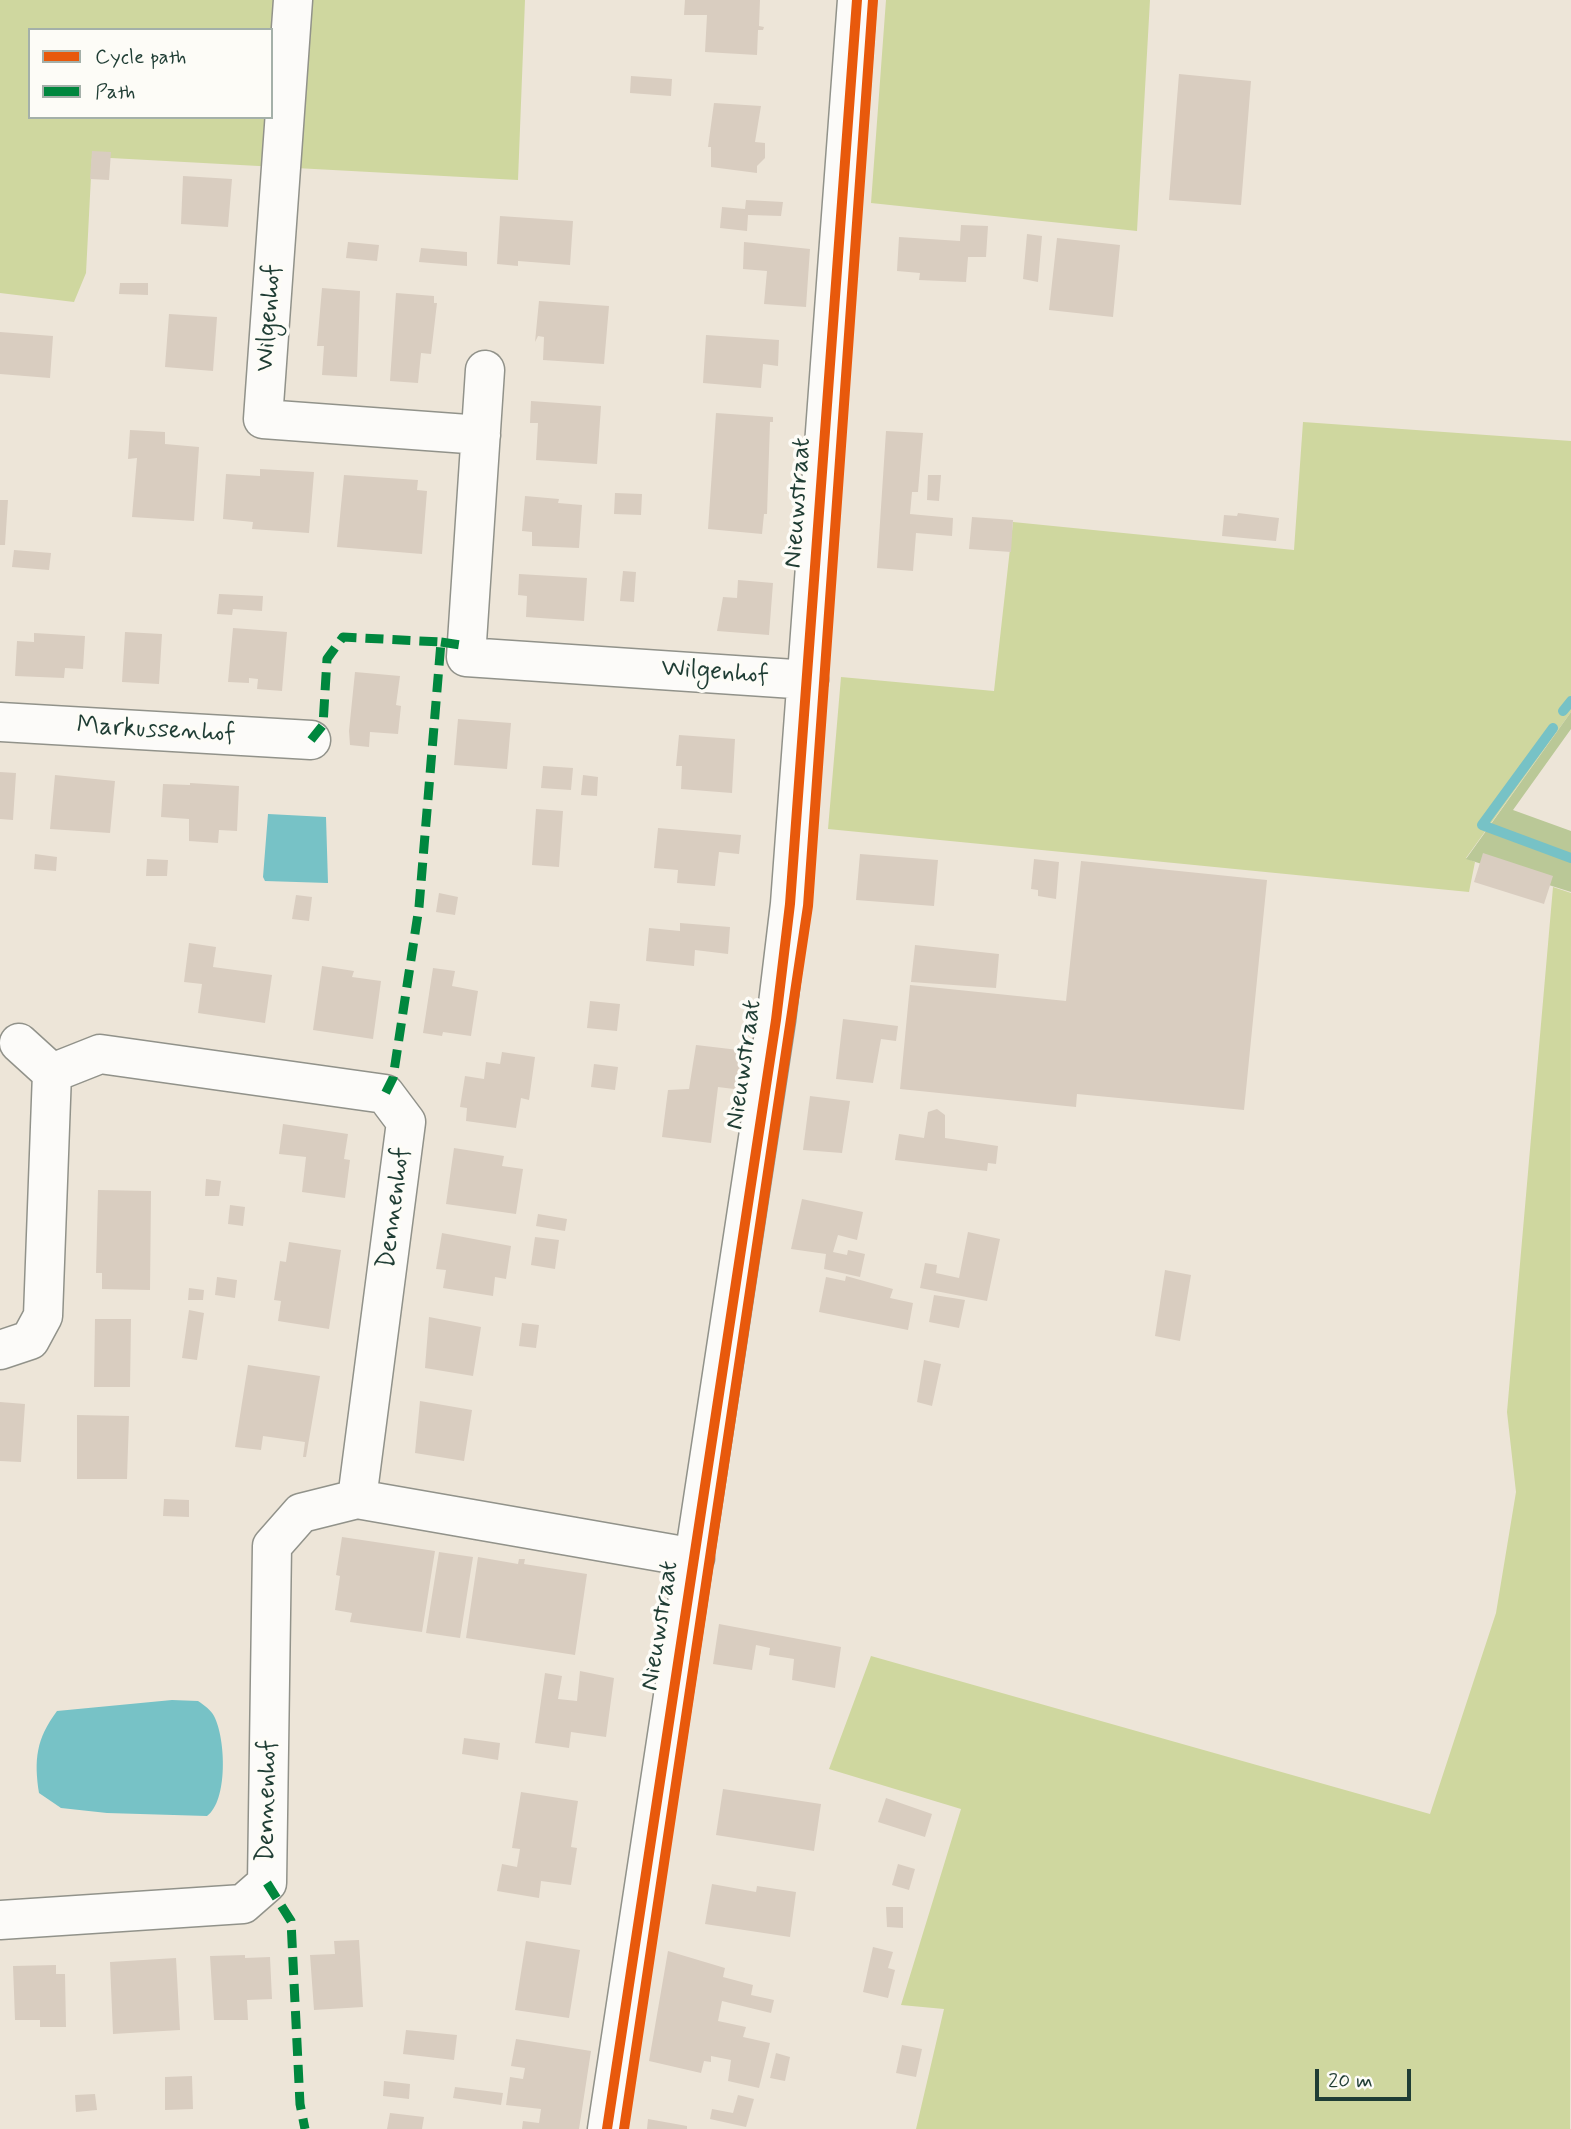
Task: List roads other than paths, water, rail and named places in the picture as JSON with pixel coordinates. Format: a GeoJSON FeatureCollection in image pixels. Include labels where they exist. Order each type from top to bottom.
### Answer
{"type":"FeatureCollection","features":[{"type":"Feature","properties":{"kind":"street","name":"Wilgenhof"},"geometry":{"type":"LineString","coordinates":[[293,0],[263,419],[481,435]]}},
{"type":"Feature","properties":{"kind":"street","name":"Nieuwstraat"},"geometry":{"type":"LineString","coordinates":[[607,2129],[695,1559],[790,904],[809,680],[856,0]]}},
{"type":"Feature","properties":{"kind":"street","name":"Wilgenhof"},"geometry":{"type":"LineString","coordinates":[[485,370],[466,657],[809,680]]}},
{"type":"Feature","properties":{"kind":"street","name":"Markussenhof"},"geometry":{"type":"LineString","coordinates":[[0,722],[311,740]]}},
{"type":"Feature","properties":{"kind":"street"},"geometry":{"type":"LineString","coordinates":[[0,1350],[30,1340],[43,1317],[52,1073],[19,1043]]}},
{"type":"Feature","properties":{"kind":"street","name":"Dennenhof"},"geometry":{"type":"LineString","coordinates":[[52,1073],[100,1054],[385,1094],[406,1122],[357,1499]]}},
{"type":"Feature","properties":{"kind":"street","name":"Dennenhof"},"geometry":{"type":"LineString","coordinates":[[0,1920],[243,1904],[267,1883],[272,1546],[301,1513],[357,1499],[695,1559]]}},
{"type":"Feature","properties":{"kind":"water"},"geometry":{"type":"Polygon","coordinates":[[[268,814],[326,817],[328,883],[265,881],[263,877],[268,814]]]}},
{"type":"Feature","properties":{"kind":"water"},"geometry":{"type":"Polygon","coordinates":[[[172,1700],[198,1701],[211,1712],[218,1726],[223,1754],[222,1784],[214,1808],[207,1816],[107,1813],[61,1808],[39,1793],[38,1750],[57,1711],[172,1700]]]}},
{"type":"Feature","properties":{"kind":"waterway"},"geometry":{"type":"LineString","coordinates":[[1563,711],[1571,701]]}},
{"type":"Feature","properties":{"kind":"waterway"},"geometry":{"type":"LineString","coordinates":[[1553,728],[1482,825],[1571,858]]}}]}
